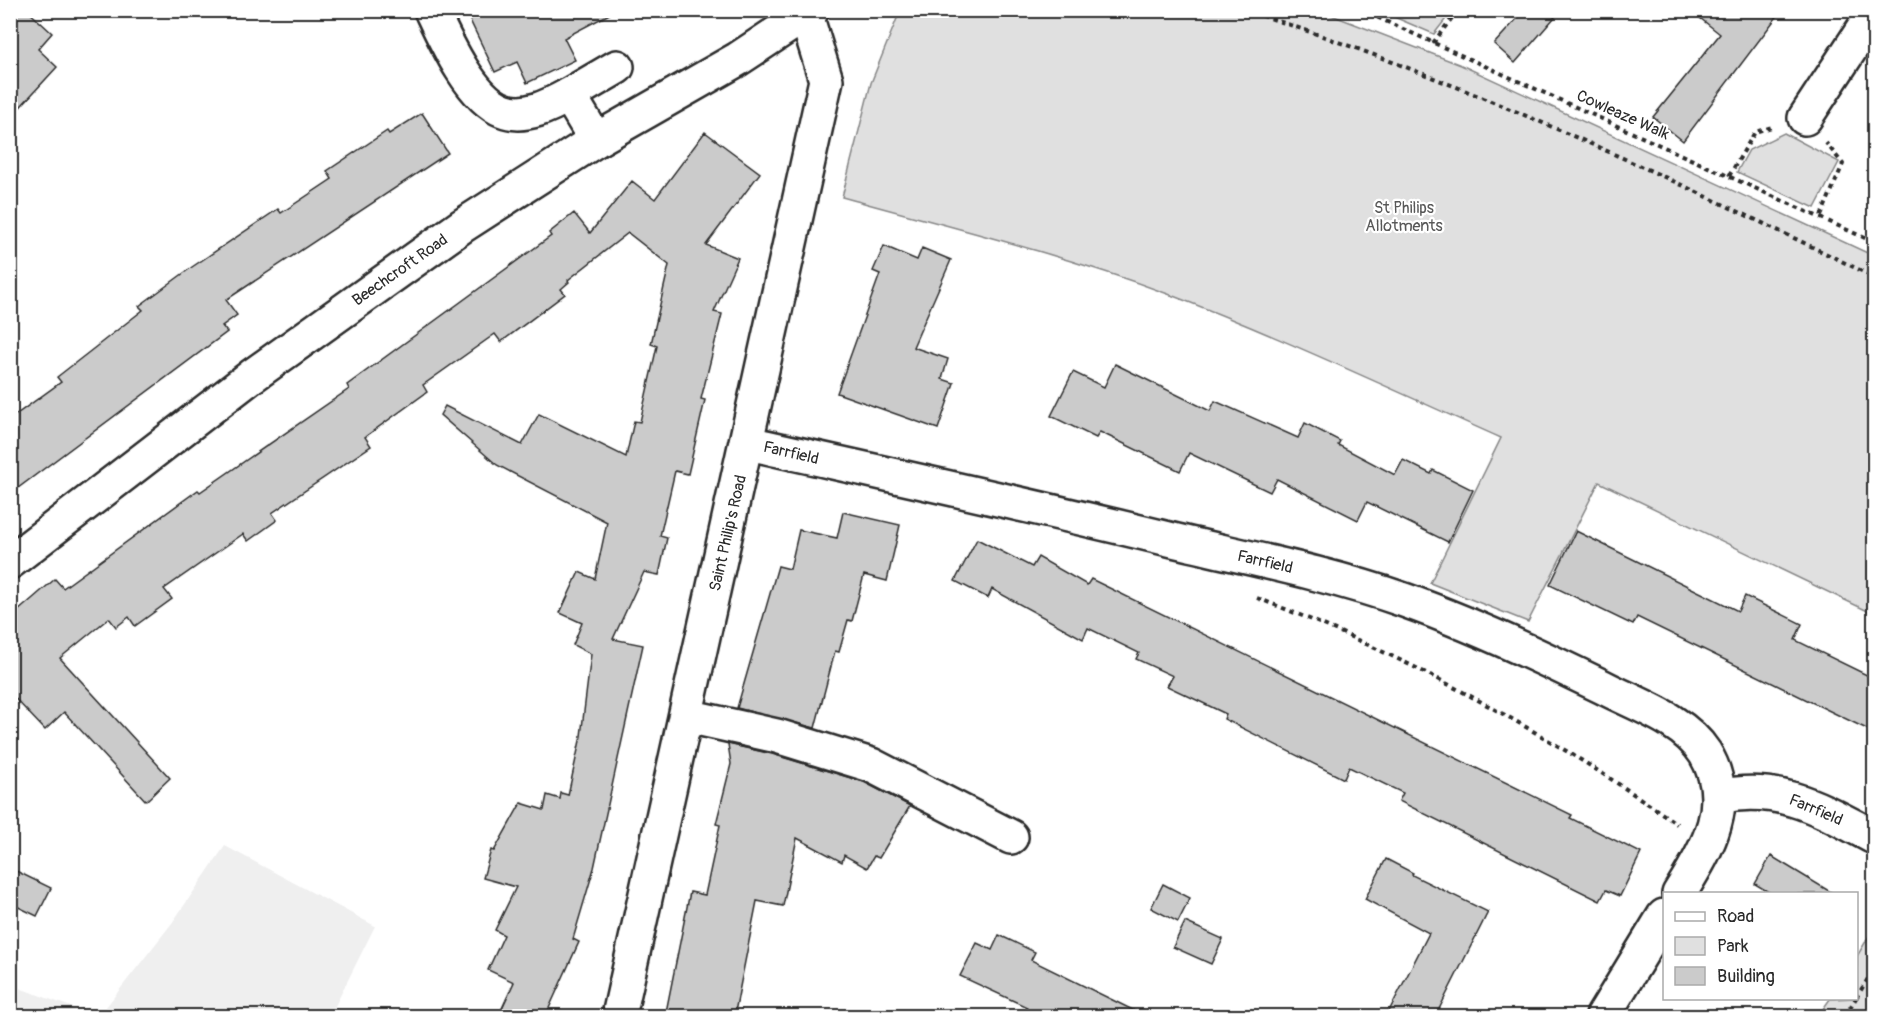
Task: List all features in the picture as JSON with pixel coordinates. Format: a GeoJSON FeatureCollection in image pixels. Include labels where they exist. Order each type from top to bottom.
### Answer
{"type":"FeatureCollection","features":[{"type":"Feature","properties":{"kind":"street"},"geometry":{"type":"LineString","coordinates":[[431,10],[445,40],[475,87],[488,101],[504,111],[521,112],[544,108],[617,67]]}},
{"type":"Feature","properties":{"kind":"street","name":"Beechcroft Road"},"geometry":{"type":"LineString","coordinates":[[10,562],[252,376],[462,226],[596,140],[738,59],[809,13]]}},
{"type":"Feature","properties":{"kind":"street","name":"Saint Philip's Road"},"geometry":{"type":"LineString","coordinates":[[619,1017],[748,443],[826,80],[809,13]]}},
{"type":"Feature","properties":{"kind":"street"},"geometry":{"type":"LineString","coordinates":[[1805,118],[1875,13]]}},
{"type":"Feature","properties":{"kind":"street"},"geometry":{"type":"LineString","coordinates":[[569,95],[596,140]]}},
{"type":"Feature","properties":{"kind":"street","name":"Farrfield"},"geometry":{"type":"LineString","coordinates":[[748,443],[1083,518],[1341,580],[1403,600],[1476,628],[1677,724],[1705,754],[1719,797],[1718,816],[1707,846],[1680,892]]}},
{"type":"Feature","properties":{"kind":"street"},"geometry":{"type":"LineString","coordinates":[[687,716],[787,738],[871,765],[1011,837]]}},
{"type":"Feature","properties":{"kind":"street","name":"Farrfield"},"geometry":{"type":"LineString","coordinates":[[1719,797],[1740,792],[1786,796],[1810,804],[1875,837]]}},
{"type":"Feature","properties":{"kind":"street"},"geometry":{"type":"LineString","coordinates":[[1603,1017],[1663,919]]}},
{"type":"Feature","properties":{"kind":"path"},"geometry":{"type":"LineString","coordinates":[[1245,10],[1325,36],[1450,83],[1731,207],[1875,277]]}},
{"type":"Feature","properties":{"kind":"path","name":"Cowleaze Walk"},"geometry":{"type":"LineString","coordinates":[[1361,10],[1875,242]]}},
{"type":"Feature","properties":{"kind":"path"},"geometry":{"type":"LineString","coordinates":[[1433,43],[1458,10]]}},
{"type":"Feature","properties":{"kind":"path"},"geometry":{"type":"LineString","coordinates":[[1256,598],[1385,654],[1479,701],[1614,779],[1707,846]]}},
{"type":"Feature","properties":{"kind":"path"},"geometry":{"type":"LineString","coordinates":[[1858,995],[1875,969]]}},
{"type":"Feature","properties":{"kind":"path"},"geometry":{"type":"LineString","coordinates":[[1845,1017],[1855,1000]]}},
{"type":"Feature","properties":{"kind":"shaded area"},"geometry":{"type":"Polygon","coordinates":[[[225,846],[375,926],[330,1016],[99,1016],[172,923],[225,846]]]}},
{"type":"Feature","properties":{"kind":"shaded area"},"geometry":{"type":"Polygon","coordinates":[[[11,985],[96,1016],[11,1016],[11,985]]]}},
{"type":"Feature","properties":{"kind":"green space","name":"St Philips Allotments"},"geometry":{"type":"Polygon","coordinates":[[[900,11],[1321,11],[1461,65],[1874,256],[1874,614],[1599,482],[1528,622],[1430,583],[1501,438],[1294,346],[1168,294],[1047,254],[842,197],[871,83],[900,11]]]}},
{"type":"Feature","properties":{"kind":"green space"},"geometry":{"type":"Polygon","coordinates":[[[1380,11],[1452,11],[1434,34],[1380,11]]]}},
{"type":"Feature","properties":{"kind":"green space"},"geometry":{"type":"Polygon","coordinates":[[[1784,133],[1839,162],[1815,208],[1737,172],[1749,150],[1784,133]]]}},
{"type":"Feature","properties":{"kind":"green space"},"geometry":{"type":"Polygon","coordinates":[[[1874,928],[1874,1016],[1818,1016],[1829,1000],[1858,1000],[1858,954],[1874,928]]]}},
{"type":"Feature","properties":{"kind":"building"},"geometry":{"type":"Polygon","coordinates":[[[20,10],[27,10],[52,33],[38,49],[57,67],[10,118],[10,21],[20,10]]]}},
{"type":"Feature","properties":{"kind":"building"},"geometry":{"type":"Polygon","coordinates":[[[465,10],[617,10],[564,38],[575,60],[527,83],[517,62],[495,72],[465,10]]]}},
{"type":"Feature","properties":{"kind":"building"},"geometry":{"type":"Polygon","coordinates":[[[1525,10],[1561,10],[1515,63],[1494,44],[1525,10]]]}},
{"type":"Feature","properties":{"kind":"building"},"geometry":{"type":"Polygon","coordinates":[[[1690,10],[1782,10],[1683,141],[1653,117],[1720,34],[1690,10]]]}},
{"type":"Feature","properties":{"kind":"building"},"geometry":{"type":"Polygon","coordinates":[[[422,113],[448,153],[226,300],[237,315],[222,326],[227,332],[10,494],[10,419],[61,382],[57,377],[143,310],[139,306],[278,209],[281,213],[332,179],[327,171],[387,131],[389,134],[422,113]]]}},
{"type":"Feature","properties":{"kind":"building"},"geometry":{"type":"Polygon","coordinates":[[[705,132],[760,173],[706,245],[738,258],[714,312],[722,314],[701,399],[705,400],[688,474],[675,471],[660,536],[667,538],[659,575],[644,572],[613,639],[643,645],[594,868],[573,939],[579,942],[545,1017],[498,1017],[514,982],[488,970],[504,935],[495,930],[516,887],[483,878],[491,850],[494,851],[521,803],[544,810],[547,795],[560,799],[561,793],[568,795],[581,736],[591,654],[573,645],[582,623],[560,613],[579,572],[595,579],[607,522],[497,465],[440,415],[445,406],[522,445],[539,414],[626,457],[634,421],[640,422],[657,346],[651,344],[669,265],[628,233],[568,280],[569,282],[561,289],[565,294],[501,342],[495,334],[423,385],[427,392],[365,437],[371,446],[272,513],[277,520],[248,541],[243,534],[164,589],[172,599],[135,626],[129,617],[116,627],[109,618],[60,658],[170,778],[146,801],[64,712],[45,730],[10,693],[10,618],[55,579],[63,588],[198,490],[200,492],[349,389],[347,385],[551,236],[549,233],[574,213],[590,233],[632,181],[655,199],[705,132]]]}},
{"type":"Feature","properties":{"kind":"building"},"geometry":{"type":"Polygon","coordinates":[[[884,246],[917,260],[922,248],[951,260],[913,347],[948,359],[942,379],[954,383],[938,429],[837,393],[880,274],[873,271],[884,246]]]}},
{"type":"Feature","properties":{"kind":"building"},"geometry":{"type":"Polygon","coordinates":[[[1115,364],[1210,411],[1215,401],[1298,438],[1305,423],[1340,441],[1338,445],[1395,475],[1403,460],[1431,474],[1433,470],[1473,490],[1448,542],[1367,502],[1358,520],[1277,479],[1270,492],[1189,453],[1180,471],[1100,432],[1096,438],[1051,416],[1073,372],[1104,387],[1115,364]]]}},
{"type":"Feature","properties":{"kind":"building"},"geometry":{"type":"Polygon","coordinates":[[[843,512],[900,525],[887,581],[864,575],[852,621],[848,620],[839,652],[835,651],[815,728],[737,708],[778,566],[790,569],[799,530],[837,538],[843,512]]]}},
{"type":"Feature","properties":{"kind":"building"},"geometry":{"type":"Polygon","coordinates":[[[1576,531],[1738,611],[1745,596],[1802,624],[1795,640],[1875,679],[1875,733],[1637,617],[1633,625],[1550,585],[1576,531]]]}},
{"type":"Feature","properties":{"kind":"building"},"geometry":{"type":"Polygon","coordinates":[[[977,539],[1032,567],[1038,557],[1087,585],[1091,579],[1572,815],[1570,818],[1641,853],[1620,896],[1606,890],[1600,901],[1399,801],[1403,793],[1349,767],[1344,779],[1224,719],[1226,714],[1167,686],[1173,676],[1136,659],[1139,653],[1088,628],[1083,639],[992,589],[988,598],[955,581],[977,539]]]}},
{"type":"Feature","properties":{"kind":"building"},"geometry":{"type":"Polygon","coordinates":[[[728,744],[772,754],[864,782],[910,806],[879,858],[874,856],[867,868],[844,855],[842,862],[797,838],[783,906],[757,901],[734,1017],[665,1017],[690,892],[705,895],[720,825],[716,824],[731,764],[728,744]]]}},
{"type":"Feature","properties":{"kind":"building"},"geometry":{"type":"Polygon","coordinates":[[[1771,856],[1831,892],[1769,892],[1755,884],[1771,856]]]}},
{"type":"Feature","properties":{"kind":"building"},"geometry":{"type":"Polygon","coordinates":[[[1386,859],[1413,873],[1412,875],[1488,912],[1435,1017],[1386,1017],[1429,933],[1365,899],[1386,859]]]}},
{"type":"Feature","properties":{"kind":"building"},"geometry":{"type":"Polygon","coordinates":[[[10,868],[51,888],[37,916],[10,903],[10,868]]]}},
{"type":"Feature","properties":{"kind":"building"},"geometry":{"type":"Polygon","coordinates":[[[1163,884],[1190,898],[1178,922],[1151,908],[1163,884]]]}},
{"type":"Feature","properties":{"kind":"building"},"geometry":{"type":"Polygon","coordinates":[[[1185,922],[1223,939],[1211,964],[1173,947],[1185,922]]]}},
{"type":"Feature","properties":{"kind":"building"},"geometry":{"type":"Polygon","coordinates":[[[999,935],[1035,952],[1031,960],[1147,1017],[1022,1017],[1027,1007],[960,976],[977,943],[992,950],[999,935]]]}}]}
